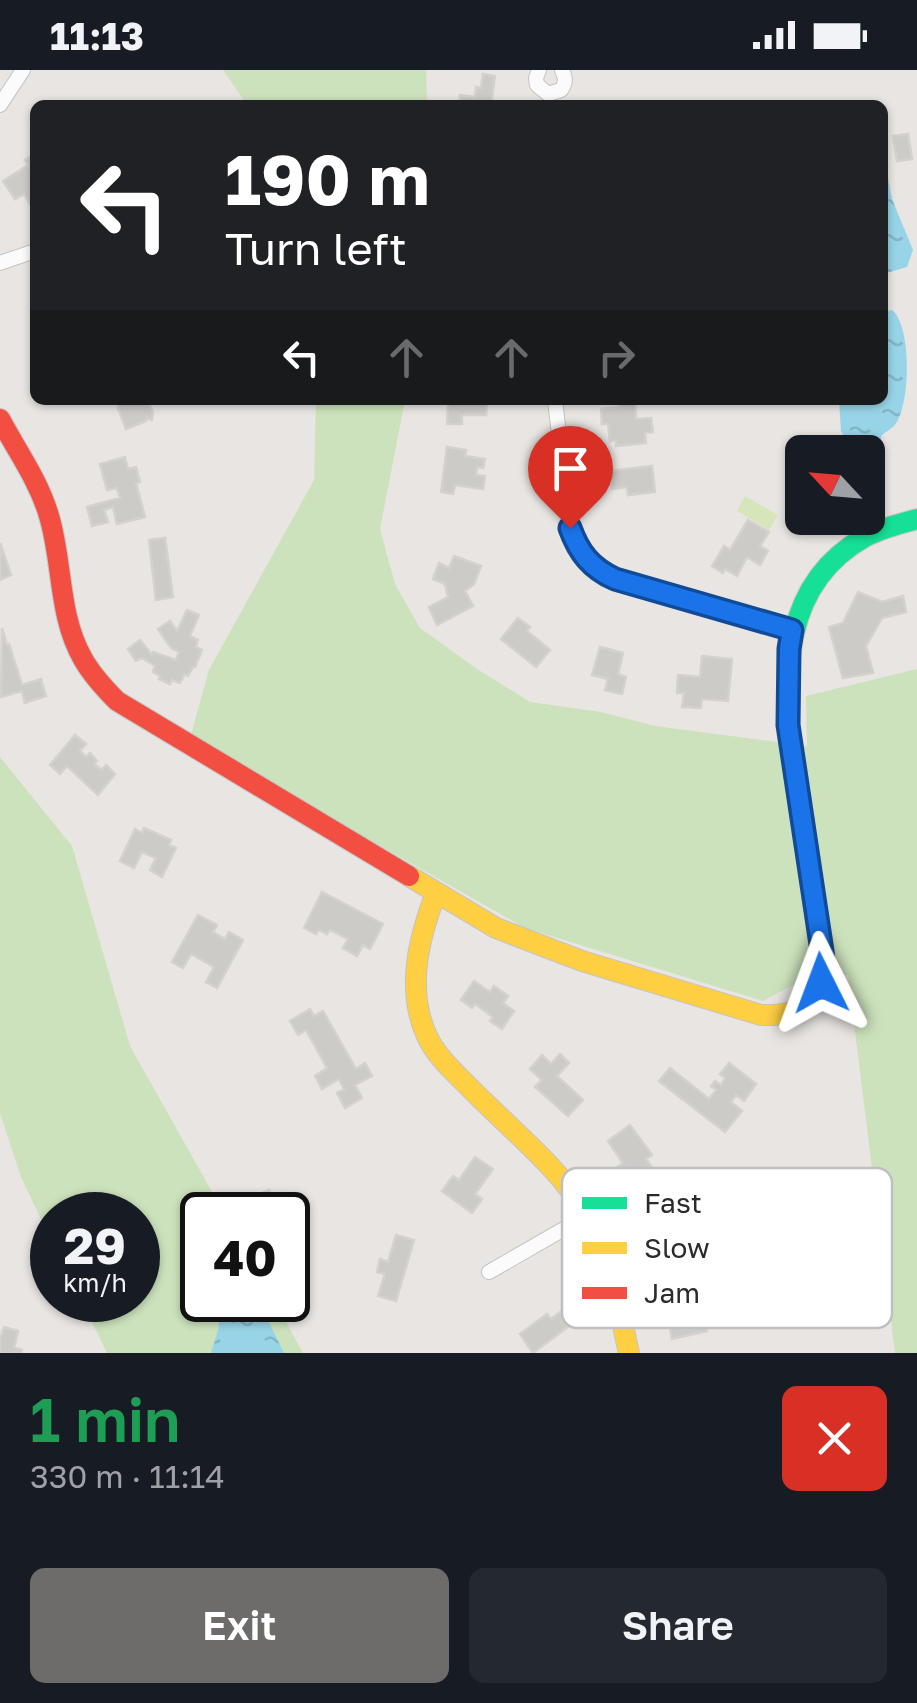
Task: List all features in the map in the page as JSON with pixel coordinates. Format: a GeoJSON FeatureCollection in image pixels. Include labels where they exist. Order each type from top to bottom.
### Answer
{"type":"FeatureCollection","features":[{"type":"Feature","properties":{"kind":"street"},"geometry":{"type":"LineString","coordinates":[[0,106],[23,70]]}},
{"type":"Feature","properties":{"kind":"street"},"geometry":{"type":"LineString","coordinates":[[540,70],[536,78],[538,97],[561,90],[565,84],[562,70]]}},
{"type":"Feature","properties":{"kind":"street"},"geometry":{"type":"LineString","coordinates":[[0,263],[30,253]]}},
{"type":"Feature","properties":{"kind":"street"},"geometry":{"type":"LineString","coordinates":[[556,405],[570,528],[581,554],[590,563],[631,585],[792,630]]}},
{"type":"Feature","properties":{"kind":"street"},"geometry":{"type":"LineString","coordinates":[[0,418],[44,498],[70,632],[83,661],[117,701],[517,938],[753,1014],[784,1016],[804,1008],[819,990],[824,968],[788,725],[792,630],[816,578],[846,547],[870,533],[917,519]]}},
{"type":"Feature","properties":{"kind":"street"},"geometry":{"type":"LineString","coordinates":[[436,893],[427,915],[416,968],[419,1014],[427,1036],[459,1076],[562,1180]]}},
{"type":"Feature","properties":{"kind":"street"},"geometry":{"type":"LineString","coordinates":[[489,1272],[562,1230]]}},
{"type":"Feature","properties":{"kind":"street"},"geometry":{"type":"LineString","coordinates":[[624,1328],[630,1353]]}},
{"type":"Feature","properties":{"kind":"green space"},"geometry":{"type":"Polygon","coordinates":[[[223,70],[426,70],[427,100],[244,100],[223,70]]]}},
{"type":"Feature","properties":{"kind":"green space"},"geometry":{"type":"Polygon","coordinates":[[[316,405],[404,405],[380,529],[395,584],[420,628],[530,702],[601,712],[655,726],[807,746],[806,696],[917,669],[917,1353],[895,1353],[892,1168],[872,1168],[848,975],[804,979],[763,1001],[525,928],[190,738],[209,670],[314,480],[316,405]]]}},
{"type":"Feature","properties":{"kind":"green space"},"geometry":{"type":"Polygon","coordinates":[[[745,496],[778,515],[769,530],[737,511],[745,496]]]}},
{"type":"Feature","properties":{"kind":"green space"},"geometry":{"type":"Polygon","coordinates":[[[0,757],[72,846],[130,1046],[212,1192],[180,1192],[180,1322],[286,1322],[303,1353],[107,1353],[92,1322],[160,1322],[160,1192],[30,1192],[30,1196],[0,1113],[0,757]]]}},
{"type":"Feature","properties":{"kind":"water"},"geometry":{"type":"Polygon","coordinates":[[[888,178],[892,199],[913,250],[907,267],[888,273],[888,178]]]}},
{"type":"Feature","properties":{"kind":"water"},"geometry":{"type":"Polygon","coordinates":[[[892,310],[899,319],[906,348],[906,385],[900,416],[882,435],[843,435],[839,405],[888,405],[888,311],[892,310]]]}},
{"type":"Feature","properties":{"kind":"water"},"geometry":{"type":"Polygon","coordinates":[[[219,1322],[269,1322],[284,1353],[211,1353],[219,1322]]]}},
{"type":"Feature","properties":{"kind":"building"},"geometry":{"type":"Polygon","coordinates":[[[483,74],[495,76],[492,100],[460,100],[460,95],[475,97],[476,87],[481,88],[483,74]]]}},
{"type":"Feature","properties":{"kind":"building"},"geometry":{"type":"Polygon","coordinates":[[[908,134],[912,159],[897,161],[893,136],[908,134]]]}},
{"type":"Feature","properties":{"kind":"building"},"geometry":{"type":"Polygon","coordinates":[[[30,156],[30,204],[24,194],[15,199],[3,181],[28,165],[25,160],[30,156]]]}},
{"type":"Feature","properties":{"kind":"building"},"geometry":{"type":"Polygon","coordinates":[[[150,405],[152,420],[147,418],[126,429],[118,408],[150,405]]]}},
{"type":"Feature","properties":{"kind":"building"},"geometry":{"type":"Polygon","coordinates":[[[448,405],[487,405],[486,415],[462,415],[462,424],[447,424],[448,405]]]}},
{"type":"Feature","properties":{"kind":"building"},"geometry":{"type":"Polygon","coordinates":[[[635,405],[636,419],[651,418],[653,432],[645,433],[646,443],[616,446],[616,440],[610,441],[608,424],[602,424],[601,409],[635,405]]]}},
{"type":"Feature","properties":{"kind":"building"},"geometry":{"type":"Polygon","coordinates":[[[447,447],[466,450],[465,456],[485,459],[483,468],[477,467],[476,475],[485,476],[483,489],[455,485],[453,494],[441,492],[447,447]]]}},
{"type":"Feature","properties":{"kind":"building"},"geometry":{"type":"Polygon","coordinates":[[[125,457],[128,469],[136,467],[145,517],[117,524],[113,507],[104,510],[108,522],[92,526],[87,507],[120,498],[117,488],[107,490],[100,464],[125,457]]]}},
{"type":"Feature","properties":{"kind":"building"},"geometry":{"type":"Polygon","coordinates":[[[652,466],[655,492],[628,495],[627,487],[612,489],[610,471],[652,466]]]}},
{"type":"Feature","properties":{"kind":"building"},"geometry":{"type":"Polygon","coordinates":[[[748,520],[769,532],[760,546],[768,551],[760,565],[747,557],[737,576],[725,569],[723,573],[712,566],[724,546],[730,550],[748,520]]]}},
{"type":"Feature","properties":{"kind":"building"},"geometry":{"type":"Polygon","coordinates":[[[165,538],[173,597],[156,600],[149,540],[165,538]]]}},
{"type":"Feature","properties":{"kind":"building"},"geometry":{"type":"Polygon","coordinates":[[[0,543],[11,575],[0,580],[0,543]]]}},
{"type":"Feature","properties":{"kind":"building"},"geometry":{"type":"Polygon","coordinates":[[[454,556],[481,566],[474,584],[465,591],[473,606],[437,625],[429,607],[448,597],[445,584],[433,579],[439,563],[449,568],[454,556]]]}},
{"type":"Feature","properties":{"kind":"building"},"geometry":{"type":"Polygon","coordinates":[[[858,592],[882,602],[903,596],[906,612],[882,618],[866,646],[873,673],[843,678],[829,627],[843,623],[858,592]]]}},
{"type":"Feature","properties":{"kind":"building"},"geometry":{"type":"Polygon","coordinates":[[[187,610],[199,615],[190,636],[198,640],[196,647],[202,650],[188,676],[185,674],[180,683],[172,680],[170,684],[153,672],[155,666],[142,658],[136,661],[128,649],[140,640],[152,655],[153,652],[176,660],[179,652],[171,648],[158,629],[170,621],[177,631],[187,610]]]}},
{"type":"Feature","properties":{"kind":"building"},"geometry":{"type":"Polygon","coordinates":[[[518,618],[550,650],[536,667],[501,639],[518,618]]]}},
{"type":"Feature","properties":{"kind":"building"},"geometry":{"type":"Polygon","coordinates":[[[2,628],[22,685],[41,679],[46,696],[25,703],[22,691],[1,697],[2,628]]]}},
{"type":"Feature","properties":{"kind":"building"},"geometry":{"type":"Polygon","coordinates":[[[600,647],[623,653],[618,674],[626,677],[622,694],[605,690],[608,679],[592,675],[600,647]]]}},
{"type":"Feature","properties":{"kind":"building"},"geometry":{"type":"Polygon","coordinates":[[[702,656],[732,659],[728,701],[702,699],[701,708],[682,707],[684,693],[677,693],[678,675],[700,677],[702,656]]]}},
{"type":"Feature","properties":{"kind":"building"},"geometry":{"type":"Polygon","coordinates":[[[75,735],[86,744],[80,751],[86,757],[90,753],[97,761],[94,764],[102,770],[106,765],[115,774],[98,795],[67,766],[60,774],[50,765],[75,735]]]}},
{"type":"Feature","properties":{"kind":"building"},"geometry":{"type":"Polygon","coordinates":[[[144,828],[171,840],[169,845],[176,848],[162,877],[150,870],[156,858],[142,852],[134,868],[120,861],[135,829],[142,833],[144,828]]]}},
{"type":"Feature","properties":{"kind":"building"},"geometry":{"type":"Polygon","coordinates":[[[322,892],[383,924],[370,949],[363,945],[357,956],[343,948],[348,939],[330,930],[327,934],[319,930],[316,934],[304,928],[322,892]]]}},
{"type":"Feature","properties":{"kind":"building"},"geometry":{"type":"Polygon","coordinates":[[[198,915],[217,925],[213,932],[225,939],[229,932],[243,940],[217,988],[206,982],[214,967],[191,954],[183,968],[172,962],[198,915]]]}},
{"type":"Feature","properties":{"kind":"building"},"geometry":{"type":"Polygon","coordinates":[[[474,981],[490,992],[494,986],[508,996],[503,1003],[514,1011],[502,1029],[475,1004],[472,1008],[461,1000],[474,981]]]}},
{"type":"Feature","properties":{"kind":"building"},"geometry":{"type":"Polygon","coordinates":[[[310,1009],[314,1016],[323,1011],[356,1069],[365,1063],[372,1076],[355,1085],[362,1098],[345,1108],[337,1093],[344,1089],[339,1079],[322,1089],[315,1076],[327,1068],[306,1030],[298,1035],[290,1021],[310,1009]]]}},
{"type":"Feature","properties":{"kind":"building"},"geometry":{"type":"Polygon","coordinates":[[[560,1054],[569,1063],[557,1076],[583,1100],[568,1116],[535,1087],[542,1080],[530,1069],[542,1055],[551,1064],[560,1054]]]}},
{"type":"Feature","properties":{"kind":"building"},"geometry":{"type":"Polygon","coordinates":[[[729,1063],[756,1084],[744,1101],[736,1095],[731,1102],[742,1111],[725,1132],[659,1081],[670,1068],[709,1099],[716,1090],[711,1086],[715,1081],[721,1085],[725,1078],[720,1074],[729,1063]]]}},
{"type":"Feature","properties":{"kind":"building"},"geometry":{"type":"Polygon","coordinates":[[[630,1125],[652,1155],[646,1159],[651,1166],[616,1168],[623,1163],[608,1141],[630,1125]]]}},
{"type":"Feature","properties":{"kind":"building"},"geometry":{"type":"Polygon","coordinates":[[[475,1157],[493,1169],[475,1194],[482,1199],[472,1213],[442,1191],[453,1176],[459,1180],[475,1157]]]}},
{"type":"Feature","properties":{"kind":"building"},"geometry":{"type":"Polygon","coordinates":[[[396,1235],[414,1240],[396,1301],[378,1296],[385,1274],[377,1272],[380,1259],[388,1262],[396,1235]]]}},
{"type":"Feature","properties":{"kind":"building"},"geometry":{"type":"Polygon","coordinates":[[[562,1311],[562,1328],[566,1328],[533,1353],[520,1334],[547,1314],[551,1319],[562,1311]]]}},
{"type":"Feature","properties":{"kind":"building"},"geometry":{"type":"Polygon","coordinates":[[[4,1327],[18,1331],[14,1347],[21,1353],[0,1353],[4,1327]]]}},
{"type":"Feature","properties":{"kind":"building"},"geometry":{"type":"Polygon","coordinates":[[[670,1328],[706,1328],[707,1331],[672,1339],[670,1328]]]}},
{"type":"Feature","properties":{"kind":"traffic: fast"},"geometry":{"type":"LineString","coordinates":[[792,758],[789,663],[803,605],[817,579],[837,557],[871,534],[917,519]]}},
{"type":"Feature","properties":{"kind":"traffic: slow"},"geometry":{"type":"LineString","coordinates":[[409,876],[496,928],[582,961],[761,1015],[796,1011],[811,1000],[823,968],[792,758]]}},
{"type":"Feature","properties":{"kind":"traffic: slow"},"geometry":{"type":"LineString","coordinates":[[436,893],[417,963],[417,999],[426,1034],[445,1062],[562,1181]]}},
{"type":"Feature","properties":{"kind":"traffic: slow"},"geometry":{"type":"LineString","coordinates":[[623,1328],[629,1353]]}},
{"type":"Feature","properties":{"kind":"traffic: jam"},"geometry":{"type":"LineString","coordinates":[[0,419],[45,503],[69,625],[83,659],[103,686],[117,701],[409,876]]}},
{"type":"Feature","properties":{"kind":"route"},"geometry":{"type":"LineString","coordinates":[[570,528],[583,556],[615,579],[792,630],[788,725],[822,951],[821,983]]}}]}
